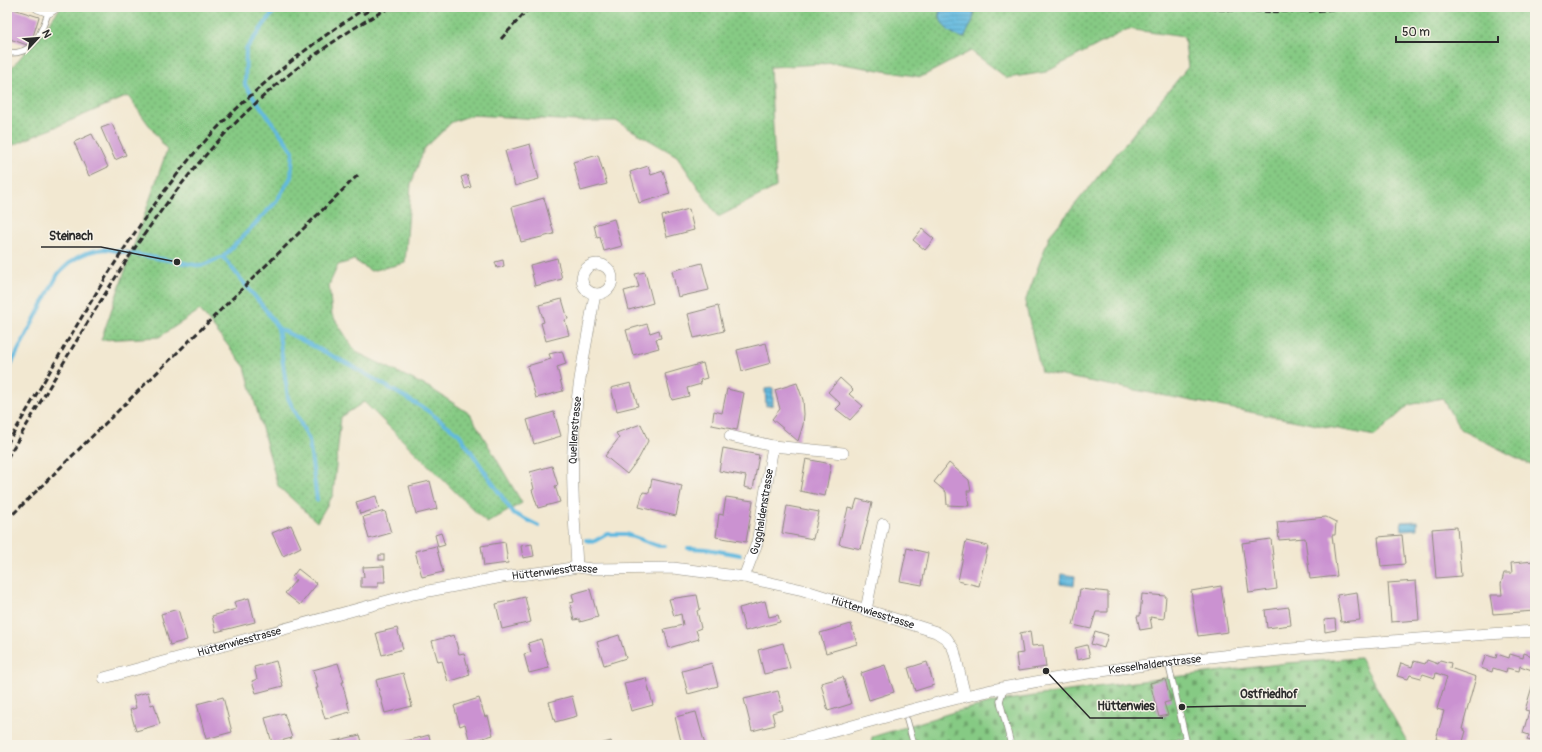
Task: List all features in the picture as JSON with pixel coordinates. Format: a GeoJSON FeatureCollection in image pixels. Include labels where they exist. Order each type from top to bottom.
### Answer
{"type":"FeatureCollection","features":[{"type":"Feature","properties":{"kind":"street"},"geometry":{"type":"LineString","coordinates":[[38,7],[52,9]]}},
{"type":"Feature","properties":{"kind":"street","name":"Quellenstrasse"},"geometry":{"type":"LineString","coordinates":[[577,567],[573,495],[573,448],[579,381],[594,294]]}},
{"type":"Feature","properties":{"kind":"street"},"geometry":{"type":"LineString","coordinates":[[730,436],[773,446],[843,453]]}},
{"type":"Feature","properties":{"kind":"street","name":"Gugghaldenstrasse"},"geometry":{"type":"LineString","coordinates":[[744,576],[757,543],[773,446]]}},
{"type":"Feature","properties":{"kind":"street"},"geometry":{"type":"LineString","coordinates":[[866,610],[883,524]]}},
{"type":"Feature","properties":{"kind":"street","name":"Hüttenwiesstrasse"},"geometry":{"type":"LineString","coordinates":[[104,678],[413,594],[502,577],[577,567],[592,569],[673,568],[744,576],[803,590],[936,632],[947,639],[954,650],[965,696]]}},
{"type":"Feature","properties":{"kind":"street","name":"Kesselhaldenstrasse"},"geometry":{"type":"LineString","coordinates":[[783,745],[965,696],[1124,667],[1286,649],[1535,631]]}},
{"type":"Feature","properties":{"kind":"lane"},"geometry":{"type":"LineString","coordinates":[[7,53],[25,51],[33,45],[40,35],[52,9]]}},
{"type":"Feature","properties":{"kind":"lane"},"geometry":{"type":"LineString","coordinates":[[1167,745],[1186,740],[1168,662]]}},
{"type":"Feature","properties":{"kind":"lane"},"geometry":{"type":"LineString","coordinates":[[1004,688],[1000,701],[1011,745]]}},
{"type":"Feature","properties":{"kind":"lane"},"geometry":{"type":"LineString","coordinates":[[908,720],[914,745]]}},
{"type":"Feature","properties":{"kind":"green space"},"geometry":{"type":"Polygon","coordinates":[[[61,7],[940,7],[940,18],[945,27],[954,34],[964,38],[975,13],[973,8],[968,7],[1535,7],[1535,467],[1460,429],[1442,398],[1409,405],[1375,436],[1041,372],[1025,302],[1050,235],[1188,67],[1184,37],[1128,29],[1046,72],[1007,78],[971,51],[921,77],[836,63],[770,67],[776,187],[718,217],[677,156],[616,121],[576,121],[472,115],[452,122],[424,149],[411,184],[405,263],[371,271],[354,260],[338,265],[329,285],[332,315],[356,352],[430,388],[470,414],[522,503],[487,523],[364,402],[341,417],[333,495],[317,522],[278,486],[245,367],[200,310],[159,337],[101,340],[167,150],[128,96],[11,146],[7,146],[7,73],[40,35],[61,7]]]}},
{"type":"Feature","properties":{"kind":"green space"},"geometry":{"type":"Polygon","coordinates":[[[1360,658],[1409,745],[871,745],[872,737],[954,712],[1000,701],[1110,685],[1287,663],[1360,658]]]}},
{"type":"Feature","properties":{"kind":"water"},"geometry":{"type":"Polygon","coordinates":[[[941,7],[973,8],[973,20],[964,38],[949,31],[942,23],[940,18],[941,7]]]}},
{"type":"Feature","properties":{"kind":"water"},"geometry":{"type":"Polygon","coordinates":[[[773,388],[773,405],[766,406],[765,389],[773,388]]]}},
{"type":"Feature","properties":{"kind":"water"},"geometry":{"type":"Polygon","coordinates":[[[1417,521],[1417,529],[1402,530],[1401,522],[1417,521]]]}},
{"type":"Feature","properties":{"kind":"water"},"geometry":{"type":"Polygon","coordinates":[[[1061,574],[1075,576],[1074,586],[1060,584],[1061,574]]]}},
{"type":"Feature","properties":{"kind":"building"},"geometry":{"type":"Polygon","coordinates":[[[7,7],[39,17],[30,46],[7,38],[7,7]]]}},
{"type":"Feature","properties":{"kind":"building"},"geometry":{"type":"Polygon","coordinates":[[[112,124],[126,155],[115,160],[101,128],[112,124]]]}},
{"type":"Feature","properties":{"kind":"building"},"geometry":{"type":"Polygon","coordinates":[[[92,134],[108,167],[89,176],[74,142],[92,134]]]}},
{"type":"Feature","properties":{"kind":"building"},"geometry":{"type":"Polygon","coordinates":[[[530,144],[539,179],[515,186],[505,151],[530,144]]]}},
{"type":"Feature","properties":{"kind":"building"},"geometry":{"type":"Polygon","coordinates":[[[598,155],[607,184],[581,191],[573,162],[598,155]]]}},
{"type":"Feature","properties":{"kind":"building"},"geometry":{"type":"Polygon","coordinates":[[[648,166],[651,175],[663,171],[670,194],[639,203],[630,172],[648,166]]]}},
{"type":"Feature","properties":{"kind":"building"},"geometry":{"type":"Polygon","coordinates":[[[467,175],[471,187],[465,189],[461,177],[467,175]]]}},
{"type":"Feature","properties":{"kind":"building"},"geometry":{"type":"Polygon","coordinates":[[[544,198],[554,234],[521,242],[512,207],[544,198]]]}},
{"type":"Feature","properties":{"kind":"building"},"geometry":{"type":"Polygon","coordinates":[[[689,209],[694,230],[667,237],[662,216],[689,209]]]}},
{"type":"Feature","properties":{"kind":"building"},"geometry":{"type":"Polygon","coordinates":[[[614,219],[622,246],[604,251],[600,237],[597,238],[594,225],[614,219]]]}},
{"type":"Feature","properties":{"kind":"building"},"geometry":{"type":"Polygon","coordinates":[[[922,229],[934,239],[925,250],[913,240],[922,229]]]}},
{"type":"Feature","properties":{"kind":"building"},"geometry":{"type":"Polygon","coordinates":[[[557,258],[562,279],[535,286],[530,265],[557,258]]]}},
{"type":"Feature","properties":{"kind":"building"},"geometry":{"type":"Polygon","coordinates":[[[503,260],[504,266],[497,268],[495,262],[503,260]]]}},
{"type":"Feature","properties":{"kind":"building"},"geometry":{"type":"Polygon","coordinates":[[[702,263],[709,290],[678,297],[672,271],[702,263]]]}},
{"type":"Feature","properties":{"kind":"building"},"geometry":{"type":"Polygon","coordinates":[[[645,272],[653,303],[629,310],[624,291],[639,287],[635,274],[645,272]]]}},
{"type":"Feature","properties":{"kind":"building"},"geometry":{"type":"Polygon","coordinates":[[[562,299],[568,319],[565,320],[569,335],[546,341],[541,323],[544,322],[539,305],[562,299]]]}},
{"type":"Feature","properties":{"kind":"building"},"geometry":{"type":"Polygon","coordinates":[[[718,306],[724,331],[694,338],[688,314],[718,306]]]}},
{"type":"Feature","properties":{"kind":"building"},"geometry":{"type":"Polygon","coordinates":[[[647,324],[650,333],[659,330],[661,338],[656,339],[659,348],[633,355],[626,330],[647,324]]]}},
{"type":"Feature","properties":{"kind":"building"},"geometry":{"type":"Polygon","coordinates":[[[766,343],[771,363],[742,371],[737,350],[766,343]]]}},
{"type":"Feature","properties":{"kind":"building"},"geometry":{"type":"Polygon","coordinates":[[[562,351],[566,364],[557,367],[563,391],[536,398],[527,366],[551,359],[549,354],[562,351]]]}},
{"type":"Feature","properties":{"kind":"building"},"geometry":{"type":"Polygon","coordinates":[[[703,363],[707,378],[700,380],[701,384],[687,388],[689,396],[672,400],[665,374],[703,363]]]}},
{"type":"Feature","properties":{"kind":"building"},"geometry":{"type":"Polygon","coordinates":[[[840,378],[853,390],[849,394],[863,406],[850,420],[836,409],[841,404],[828,392],[840,378]]]}},
{"type":"Feature","properties":{"kind":"building"},"geometry":{"type":"Polygon","coordinates":[[[631,383],[638,406],[617,411],[611,388],[631,383]]]}},
{"type":"Feature","properties":{"kind":"building"},"geometry":{"type":"Polygon","coordinates":[[[797,383],[803,400],[804,414],[803,425],[798,441],[772,419],[780,409],[775,390],[797,383]]]}},
{"type":"Feature","properties":{"kind":"building"},"geometry":{"type":"Polygon","coordinates":[[[727,389],[744,393],[737,430],[712,425],[714,411],[722,413],[727,389]]]}},
{"type":"Feature","properties":{"kind":"building"},"geometry":{"type":"Polygon","coordinates":[[[554,412],[561,436],[534,444],[527,420],[554,412]]]}},
{"type":"Feature","properties":{"kind":"building"},"geometry":{"type":"Polygon","coordinates":[[[641,424],[648,441],[639,458],[627,474],[605,456],[619,438],[616,433],[641,424]]]}},
{"type":"Feature","properties":{"kind":"building"},"geometry":{"type":"Polygon","coordinates":[[[723,448],[759,455],[753,489],[744,487],[746,476],[719,471],[723,448]]]}},
{"type":"Feature","properties":{"kind":"building"},"geometry":{"type":"Polygon","coordinates":[[[806,459],[831,464],[825,496],[800,491],[806,459]]]}},
{"type":"Feature","properties":{"kind":"building"},"geometry":{"type":"Polygon","coordinates":[[[949,463],[969,480],[971,491],[967,491],[969,506],[947,505],[946,492],[934,482],[949,463]]]}},
{"type":"Feature","properties":{"kind":"building"},"geometry":{"type":"Polygon","coordinates":[[[552,466],[558,485],[555,486],[560,502],[538,508],[532,490],[534,489],[530,472],[552,466]]]}},
{"type":"Feature","properties":{"kind":"building"},"geometry":{"type":"Polygon","coordinates":[[[652,479],[682,486],[676,516],[639,507],[643,492],[649,493],[652,479]]]}},
{"type":"Feature","properties":{"kind":"building"},"geometry":{"type":"Polygon","coordinates":[[[430,481],[437,509],[416,514],[409,486],[430,481]]]}},
{"type":"Feature","properties":{"kind":"building"},"geometry":{"type":"Polygon","coordinates":[[[376,496],[379,508],[360,514],[356,502],[376,496]]]}},
{"type":"Feature","properties":{"kind":"building"},"geometry":{"type":"Polygon","coordinates":[[[726,497],[753,501],[746,542],[716,537],[719,514],[723,515],[726,497]]]}},
{"type":"Feature","properties":{"kind":"building"},"geometry":{"type":"Polygon","coordinates":[[[857,499],[872,503],[861,549],[839,544],[848,508],[854,509],[857,499]]]}},
{"type":"Feature","properties":{"kind":"building"},"geometry":{"type":"Polygon","coordinates":[[[787,506],[819,512],[813,539],[782,533],[787,506]]]}},
{"type":"Feature","properties":{"kind":"building"},"geometry":{"type":"Polygon","coordinates":[[[385,511],[391,533],[369,539],[363,517],[385,511]]]}},
{"type":"Feature","properties":{"kind":"building"},"geometry":{"type":"Polygon","coordinates":[[[1326,517],[1336,522],[1335,535],[1332,535],[1337,576],[1310,579],[1305,538],[1279,540],[1277,522],[1326,517]]]}},
{"type":"Feature","properties":{"kind":"building"},"geometry":{"type":"Polygon","coordinates":[[[291,525],[301,547],[283,556],[272,533],[291,525]]]}},
{"type":"Feature","properties":{"kind":"building"},"geometry":{"type":"Polygon","coordinates":[[[1457,527],[1461,576],[1436,578],[1432,529],[1457,527]]]}},
{"type":"Feature","properties":{"kind":"building"},"geometry":{"type":"Polygon","coordinates":[[[441,533],[445,545],[438,547],[435,535],[441,533]]]}},
{"type":"Feature","properties":{"kind":"building"},"geometry":{"type":"Polygon","coordinates":[[[1402,535],[1405,564],[1381,566],[1378,537],[1402,535]]]}},
{"type":"Feature","properties":{"kind":"building"},"geometry":{"type":"Polygon","coordinates":[[[1271,539],[1277,589],[1249,593],[1242,543],[1271,539]]]}},
{"type":"Feature","properties":{"kind":"building"},"geometry":{"type":"Polygon","coordinates":[[[966,541],[988,546],[979,586],[958,581],[966,541]]]}},
{"type":"Feature","properties":{"kind":"building"},"geometry":{"type":"Polygon","coordinates":[[[505,542],[508,563],[484,566],[481,546],[505,542]]]}},
{"type":"Feature","properties":{"kind":"building"},"geometry":{"type":"Polygon","coordinates":[[[532,544],[534,556],[523,558],[521,546],[532,544]]]}},
{"type":"Feature","properties":{"kind":"building"},"geometry":{"type":"Polygon","coordinates":[[[436,546],[443,572],[422,577],[415,551],[436,546]]]}},
{"type":"Feature","properties":{"kind":"building"},"geometry":{"type":"Polygon","coordinates":[[[907,548],[928,553],[922,585],[900,581],[907,548]]]}},
{"type":"Feature","properties":{"kind":"building"},"geometry":{"type":"Polygon","coordinates":[[[379,555],[384,555],[384,560],[379,560],[379,555]]]}},
{"type":"Feature","properties":{"kind":"building"},"geometry":{"type":"Polygon","coordinates":[[[1535,561],[1535,611],[1493,614],[1490,595],[1502,595],[1501,584],[1504,573],[1512,573],[1511,563],[1535,561]]]}},
{"type":"Feature","properties":{"kind":"building"},"geometry":{"type":"Polygon","coordinates":[[[384,566],[385,582],[378,582],[378,587],[361,587],[361,577],[364,577],[363,567],[384,566]]]}},
{"type":"Feature","properties":{"kind":"building"},"geometry":{"type":"Polygon","coordinates":[[[298,569],[317,584],[300,605],[285,593],[296,580],[292,577],[298,569]]]}},
{"type":"Feature","properties":{"kind":"building"},"geometry":{"type":"Polygon","coordinates":[[[1416,581],[1419,620],[1391,622],[1388,583],[1416,581]]]}},
{"type":"Feature","properties":{"kind":"building"},"geometry":{"type":"Polygon","coordinates":[[[1221,586],[1228,632],[1198,636],[1191,591],[1221,586]]]}},
{"type":"Feature","properties":{"kind":"building"},"geometry":{"type":"Polygon","coordinates":[[[590,589],[598,617],[580,622],[580,619],[574,620],[570,603],[574,602],[572,594],[590,589]]]}},
{"type":"Feature","properties":{"kind":"building"},"geometry":{"type":"Polygon","coordinates":[[[1080,589],[1108,592],[1108,612],[1096,612],[1091,629],[1073,625],[1080,589]]]}},
{"type":"Feature","properties":{"kind":"building"},"geometry":{"type":"Polygon","coordinates":[[[1357,592],[1360,620],[1341,622],[1337,595],[1357,592]]]}},
{"type":"Feature","properties":{"kind":"building"},"geometry":{"type":"Polygon","coordinates":[[[1142,594],[1166,596],[1164,619],[1150,617],[1152,628],[1140,630],[1137,616],[1140,616],[1142,594]]]}},
{"type":"Feature","properties":{"kind":"building"},"geometry":{"type":"Polygon","coordinates":[[[697,595],[700,609],[697,611],[701,628],[696,630],[699,639],[669,648],[664,629],[683,625],[681,614],[674,616],[669,599],[697,595]]]}},
{"type":"Feature","properties":{"kind":"building"},"geometry":{"type":"Polygon","coordinates":[[[525,597],[531,622],[502,629],[496,604],[525,597]]]}},
{"type":"Feature","properties":{"kind":"building"},"geometry":{"type":"Polygon","coordinates":[[[249,598],[255,622],[216,632],[212,616],[236,609],[234,602],[249,598]]]}},
{"type":"Feature","properties":{"kind":"building"},"geometry":{"type":"Polygon","coordinates":[[[765,601],[769,617],[778,615],[780,622],[745,631],[739,608],[765,601]]]}},
{"type":"Feature","properties":{"kind":"building"},"geometry":{"type":"Polygon","coordinates":[[[1289,607],[1291,625],[1267,628],[1265,610],[1289,607]]]}},
{"type":"Feature","properties":{"kind":"building"},"geometry":{"type":"Polygon","coordinates":[[[178,609],[187,640],[170,645],[161,614],[178,609]]]}},
{"type":"Feature","properties":{"kind":"building"},"geometry":{"type":"Polygon","coordinates":[[[1335,619],[1336,630],[1325,632],[1324,620],[1335,619]]]}},
{"type":"Feature","properties":{"kind":"building"},"geometry":{"type":"Polygon","coordinates":[[[851,624],[857,644],[826,653],[820,633],[851,624]]]}},
{"type":"Feature","properties":{"kind":"building"},"geometry":{"type":"Polygon","coordinates":[[[397,628],[403,649],[382,655],[376,633],[397,628]]]}},
{"type":"Feature","properties":{"kind":"building"},"geometry":{"type":"Polygon","coordinates":[[[1030,631],[1032,646],[1043,645],[1046,667],[1018,671],[1016,654],[1023,653],[1020,633],[1030,631]]]}},
{"type":"Feature","properties":{"kind":"building"},"geometry":{"type":"Polygon","coordinates":[[[1095,631],[1108,635],[1104,648],[1091,644],[1095,631]]]}},
{"type":"Feature","properties":{"kind":"building"},"geometry":{"type":"Polygon","coordinates":[[[454,635],[459,654],[464,653],[470,675],[448,682],[442,661],[438,662],[432,641],[454,635]]]}},
{"type":"Feature","properties":{"kind":"building"},"geometry":{"type":"Polygon","coordinates":[[[619,635],[626,658],[604,665],[597,642],[619,635]]]}},
{"type":"Feature","properties":{"kind":"building"},"geometry":{"type":"Polygon","coordinates":[[[541,639],[549,668],[529,673],[524,654],[531,652],[528,643],[541,639]]]}},
{"type":"Feature","properties":{"kind":"building"},"geometry":{"type":"Polygon","coordinates":[[[783,643],[790,668],[764,674],[758,650],[783,643]]]}},
{"type":"Feature","properties":{"kind":"building"},"geometry":{"type":"Polygon","coordinates":[[[1087,645],[1090,657],[1077,660],[1075,648],[1087,645]]]}},
{"type":"Feature","properties":{"kind":"building"},"geometry":{"type":"Polygon","coordinates":[[[1524,653],[1535,657],[1532,670],[1520,666],[1519,671],[1507,668],[1506,672],[1493,668],[1492,672],[1481,668],[1486,655],[1496,658],[1497,654],[1509,658],[1510,654],[1523,658],[1524,653]]]}},
{"type":"Feature","properties":{"kind":"building"},"geometry":{"type":"Polygon","coordinates":[[[1427,660],[1438,664],[1440,660],[1451,663],[1450,668],[1476,677],[1462,729],[1466,731],[1462,745],[1445,745],[1446,742],[1436,739],[1444,711],[1437,709],[1447,677],[1436,673],[1435,678],[1423,674],[1421,678],[1410,675],[1408,679],[1397,676],[1401,663],[1412,667],[1414,661],[1425,664],[1427,660]]]}},
{"type":"Feature","properties":{"kind":"building"},"geometry":{"type":"Polygon","coordinates":[[[276,661],[283,686],[256,693],[252,681],[257,679],[254,667],[276,661]]]}},
{"type":"Feature","properties":{"kind":"building"},"geometry":{"type":"Polygon","coordinates":[[[927,662],[934,685],[915,691],[908,668],[927,662]]]}},
{"type":"Feature","properties":{"kind":"building"},"geometry":{"type":"Polygon","coordinates":[[[338,663],[344,682],[342,682],[350,712],[325,719],[316,688],[318,688],[313,670],[338,663]]]}},
{"type":"Feature","properties":{"kind":"building"},"geometry":{"type":"Polygon","coordinates":[[[712,663],[718,686],[688,694],[682,671],[712,663]]]}},
{"type":"Feature","properties":{"kind":"building"},"geometry":{"type":"Polygon","coordinates":[[[1535,663],[1535,677],[1531,676],[1535,663]]]}},
{"type":"Feature","properties":{"kind":"building"},"geometry":{"type":"Polygon","coordinates":[[[885,665],[894,692],[869,700],[861,673],[885,665]]]}},
{"type":"Feature","properties":{"kind":"building"},"geometry":{"type":"Polygon","coordinates":[[[403,673],[412,706],[385,713],[376,680],[403,673]]]}},
{"type":"Feature","properties":{"kind":"building"},"geometry":{"type":"Polygon","coordinates":[[[843,677],[851,704],[828,711],[821,683],[843,677]]]}},
{"type":"Feature","properties":{"kind":"building"},"geometry":{"type":"Polygon","coordinates":[[[1535,677],[1535,742],[1527,740],[1529,735],[1523,733],[1529,711],[1525,710],[1535,677]]]}},
{"type":"Feature","properties":{"kind":"building"},"geometry":{"type":"Polygon","coordinates":[[[646,678],[653,705],[631,711],[624,683],[646,678]]]}},
{"type":"Feature","properties":{"kind":"building"},"geometry":{"type":"Polygon","coordinates":[[[1165,679],[1171,701],[1164,703],[1168,715],[1159,717],[1150,683],[1165,679]]]}},
{"type":"Feature","properties":{"kind":"building"},"geometry":{"type":"Polygon","coordinates":[[[778,691],[783,710],[772,713],[775,725],[752,731],[744,699],[778,691]]]}},
{"type":"Feature","properties":{"kind":"building"},"geometry":{"type":"Polygon","coordinates":[[[148,692],[151,705],[154,704],[160,724],[136,731],[130,710],[136,708],[133,696],[148,692]]]}},
{"type":"Feature","properties":{"kind":"building"},"geometry":{"type":"Polygon","coordinates":[[[572,696],[577,716],[555,722],[549,702],[572,696]]]}},
{"type":"Feature","properties":{"kind":"building"},"geometry":{"type":"Polygon","coordinates":[[[223,697],[232,732],[206,739],[197,704],[223,697]]]}},
{"type":"Feature","properties":{"kind":"building"},"geometry":{"type":"Polygon","coordinates":[[[479,698],[485,717],[488,716],[493,735],[470,742],[465,724],[460,726],[454,706],[479,698]]]}},
{"type":"Feature","properties":{"kind":"building"},"geometry":{"type":"Polygon","coordinates":[[[696,712],[705,745],[682,745],[675,717],[696,712]]]}},
{"type":"Feature","properties":{"kind":"building"},"geometry":{"type":"Polygon","coordinates":[[[284,713],[292,738],[272,743],[265,718],[284,713]]]}},
{"type":"Feature","properties":{"kind":"building"},"geometry":{"type":"Polygon","coordinates":[[[360,735],[363,745],[331,745],[330,742],[360,735]]]}},
{"type":"Feature","properties":{"kind":"building"},"geometry":{"type":"Polygon","coordinates":[[[429,735],[431,745],[400,745],[399,743],[429,735]]]}},
{"type":"Feature","properties":{"kind":"building"},"geometry":{"type":"Polygon","coordinates":[[[611,741],[612,745],[597,745],[611,741]]]}},
{"type":"Feature","properties":{"kind":"waterway"},"geometry":{"type":"LineString","coordinates":[[7,372],[58,274],[79,256],[106,249],[201,266],[223,257],[276,202],[291,177],[293,151],[245,85],[246,49],[277,7]]}},
{"type":"Feature","properties":{"kind":"waterway"},"geometry":{"type":"LineString","coordinates":[[223,257],[265,309],[278,328],[352,366],[425,409],[459,434],[513,513],[539,526]]}},
{"type":"Feature","properties":{"kind":"waterway"},"geometry":{"type":"LineString","coordinates":[[278,328],[288,398],[309,440],[317,500]]}},
{"type":"Feature","properties":{"kind":"waterway"},"geometry":{"type":"LineString","coordinates":[[586,540],[593,542],[607,534],[625,534],[659,546],[665,546]]}},
{"type":"Feature","properties":{"kind":"waterway"},"geometry":{"type":"LineString","coordinates":[[688,548],[707,549],[740,555]]}},
{"type":"Feature","properties":{"kind":"railway"},"geometry":{"type":"LineString","coordinates":[[7,444],[120,255],[170,183],[198,149],[236,109],[278,72],[322,38],[367,7]]}},
{"type":"Feature","properties":{"kind":"railway"},"geometry":{"type":"LineString","coordinates":[[363,14],[375,7]]}},
{"type":"Feature","properties":{"kind":"railway"},"geometry":{"type":"LineString","coordinates":[[7,458],[109,288],[145,233],[184,181],[227,132],[275,86],[329,45],[367,20],[391,7]]}},
{"type":"Feature","properties":{"kind":"railway"},"geometry":{"type":"LineString","coordinates":[[501,39],[530,7]]}},
{"type":"Feature","properties":{"kind":"railway"},"geometry":{"type":"LineString","coordinates":[[1192,7],[1273,12],[1314,11],[1354,7]]}},
{"type":"Feature","properties":{"kind":"railway"},"geometry":{"type":"LineString","coordinates":[[7,520],[360,173]]}},
{"type":"Feature","properties":{"kind":"place","name":"Steinach"},"geometry":{"type":"Point","coordinates":[177,262]}},
{"type":"Feature","properties":{"kind":"place","name":"Hüttenwies"},"geometry":{"type":"Point","coordinates":[1046,671]}},
{"type":"Feature","properties":{"kind":"place","name":"Ostfriedhof"},"geometry":{"type":"Point","coordinates":[1182,707]}}]}
